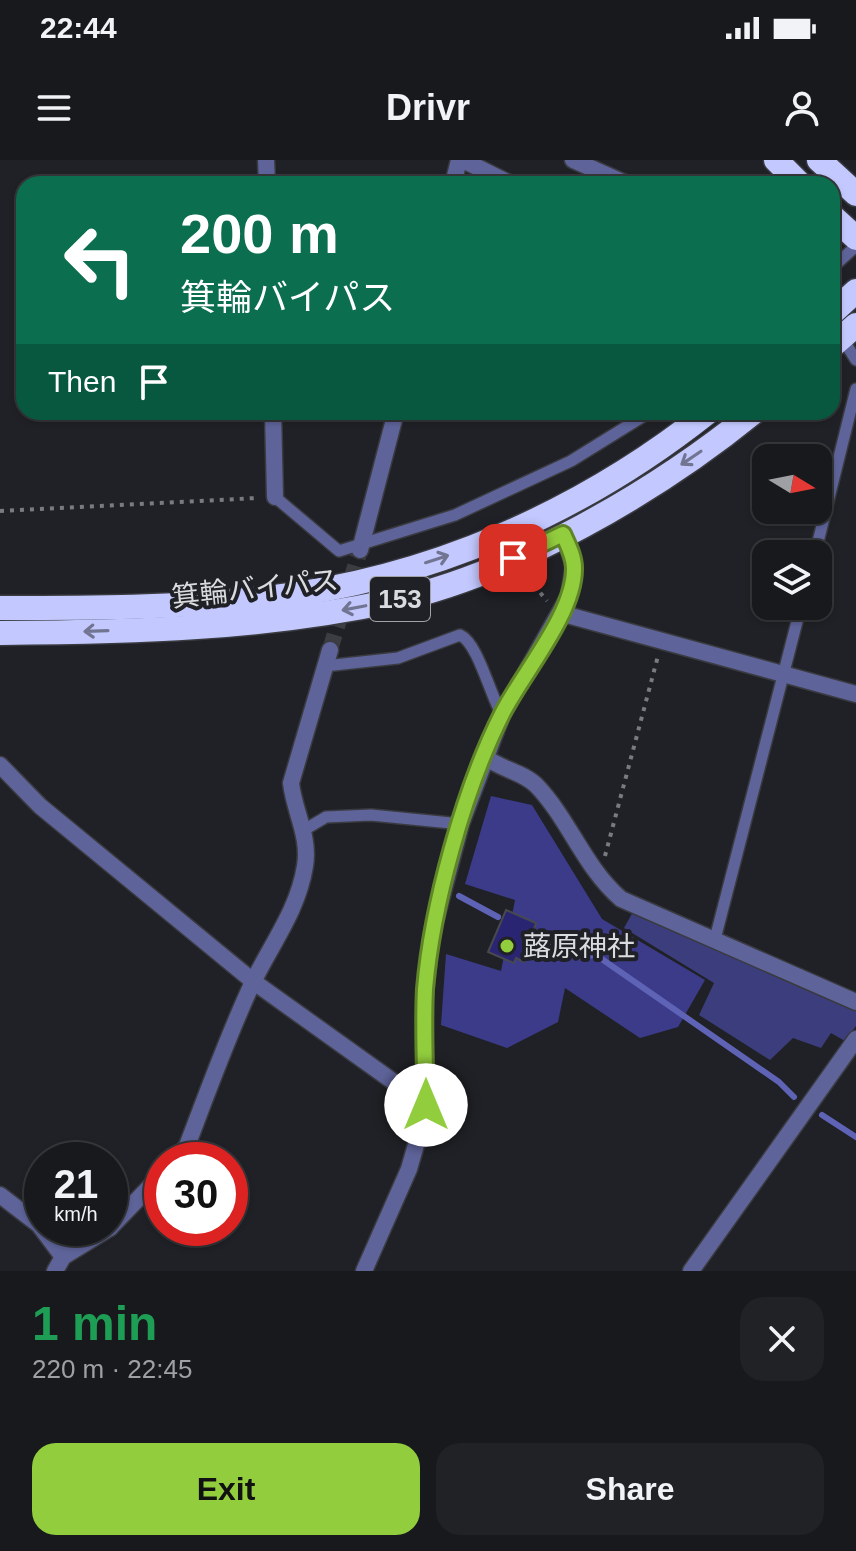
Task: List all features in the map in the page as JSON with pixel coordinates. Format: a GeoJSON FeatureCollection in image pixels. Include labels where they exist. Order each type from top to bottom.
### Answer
{"type":"FeatureCollection","features":[{"type":"Feature","properties":{"kind":"highway"},"geometry":{"type":"LineString","coordinates":[[776,160],[792,176]]}},
{"type":"Feature","properties":{"kind":"highway"},"geometry":{"type":"LineString","coordinates":[[819,160],[836,176]]}},
{"type":"Feature","properties":{"kind":"highway"},"geometry":{"type":"LineString","coordinates":[[840,179],[856,194]]}},
{"type":"Feature","properties":{"kind":"highway"},"geometry":{"type":"LineString","coordinates":[[840,223],[856,238]]}},
{"type":"Feature","properties":{"kind":"highway"},"geometry":{"type":"LineString","coordinates":[[840,306],[856,291]]}},
{"type":"Feature","properties":{"kind":"highway","name":"箕輪バイパス"},"geometry":{"type":"LineString","coordinates":[[0,608],[183,605],[241,600],[393,573],[478,545],[555,513],[627,472],[697,420]]}},
{"type":"Feature","properties":{"kind":"highway","name":"箕輪バイパス"},"geometry":{"type":"LineString","coordinates":[[0,633],[281,622],[395,600],[488,570],[616,508],[742,420]]}},
{"type":"Feature","properties":{"kind":"street"},"geometry":{"type":"LineString","coordinates":[[461,160],[494,176]]}},
{"type":"Feature","properties":{"kind":"street"},"geometry":{"type":"LineString","coordinates":[[573,160],[609,176]]}},
{"type":"Feature","properties":{"kind":"street"},"geometry":{"type":"LineString","coordinates":[[273,420],[275,497]]}},
{"type":"Feature","properties":{"kind":"street"},"geometry":{"type":"LineString","coordinates":[[361,547],[394,420]]}},
{"type":"Feature","properties":{"kind":"street"},"geometry":{"type":"LineString","coordinates":[[364,1271],[409,1169],[426,1105],[425,991],[432,933],[461,824],[484,756],[502,715],[569,596],[574,565],[563,534]]}},
{"type":"Feature","properties":{"kind":"street"},"geometry":{"type":"LineString","coordinates":[[560,613],[856,694]]}},
{"type":"Feature","properties":{"kind":"street"},"geometry":{"type":"LineString","coordinates":[[189,1142],[254,982],[294,910],[306,863],[304,830],[293,804],[291,783],[327,658]]}},
{"type":"Feature","properties":{"kind":"street"},"geometry":{"type":"LineString","coordinates":[[484,756],[497,767],[534,782],[599,880],[621,899],[856,1002]]}},
{"type":"Feature","properties":{"kind":"street"},"geometry":{"type":"LineString","coordinates":[[0,765],[76,837],[254,982],[426,1105]]}},
{"type":"Feature","properties":{"kind":"street"},"geometry":{"type":"LineString","coordinates":[[691,1271],[856,1039]]}},
{"type":"Feature","properties":{"kind":"street"},"geometry":{"type":"LineString","coordinates":[[128,1209],[144,1193]]}},
{"type":"Feature","properties":{"kind":"street"},"geometry":{"type":"LineString","coordinates":[[0,1195],[39,1225],[59,1264],[84,1246]]}},
{"type":"Feature","properties":{"kind":"lane"},"geometry":{"type":"LineString","coordinates":[[840,261],[856,246]]}},
{"type":"Feature","properties":{"kind":"lane"},"geometry":{"type":"LineString","coordinates":[[843,336],[856,360]]}},
{"type":"Feature","properties":{"kind":"lane"},"geometry":{"type":"LineString","coordinates":[[818,540],[856,389]]}},
{"type":"Feature","properties":{"kind":"lane"},"geometry":{"type":"LineString","coordinates":[[275,497],[339,551],[361,547],[484,502],[571,461],[637,420]]}},
{"type":"Feature","properties":{"kind":"lane"},"geometry":{"type":"LineString","coordinates":[[715,939],[798,620]]}},
{"type":"Feature","properties":{"kind":"lane"},"geometry":{"type":"LineString","coordinates":[[327,658],[398,658],[460,635],[468,639],[480,661],[489,694],[502,715]]}},
{"type":"Feature","properties":{"kind":"lane"},"geometry":{"type":"LineString","coordinates":[[304,830],[326,817],[371,815],[461,824]]}},
{"type":"Feature","properties":{"kind":"path"},"geometry":{"type":"LineString","coordinates":[[0,511],[275,497]]}},
{"type":"Feature","properties":{"kind":"path"},"geometry":{"type":"LineString","coordinates":[[599,880],[661,642]]}},
{"type":"Feature","properties":{"kind":"shaded area"},"geometry":{"type":"Polygon","coordinates":[[[491,796],[532,805],[602,919],[705,980],[678,1027],[640,1038],[565,988],[558,1022],[507,1048],[441,1025],[446,954],[501,971],[515,900],[465,884],[491,796]]]}},
{"type":"Feature","properties":{"kind":"shaded area"},"geometry":{"type":"Polygon","coordinates":[[[634,910],[856,1008],[856,1026],[845,1041],[831,1033],[821,1048],[793,1038],[770,1060],[699,1015],[714,983],[624,928],[634,910]]]}},
{"type":"Feature","properties":{"kind":"building"},"geometry":{"type":"Polygon","coordinates":[[[506,910],[536,923],[524,962],[516,958],[514,963],[488,952],[506,910]]]}},
{"type":"Feature","properties":{"kind":"waterway"},"geometry":{"type":"LineString","coordinates":[[459,896],[498,917]]}},
{"type":"Feature","properties":{"kind":"waterway"},"geometry":{"type":"LineString","coordinates":[[526,934],[577,957],[596,955],[779,1082],[794,1097]]}},
{"type":"Feature","properties":{"kind":"waterway"},"geometry":{"type":"LineString","coordinates":[[822,1115],[856,1137]]}},
{"type":"Feature","properties":{"kind":"tunnel"},"geometry":{"type":"LineString","coordinates":[[330,650],[360,550]]}},
{"type":"Feature","properties":{"kind":"place","name":"蕗原神社"},"geometry":{"type":"Point","coordinates":[507,946]}},
{"type":"Feature","properties":{"kind":"route"},"geometry":{"type":"LineString","coordinates":[[426,1105],[425,991],[432,933],[461,824],[484,756],[502,715],[559,616],[573,580],[574,565],[563,534],[513,558]]}}]}
